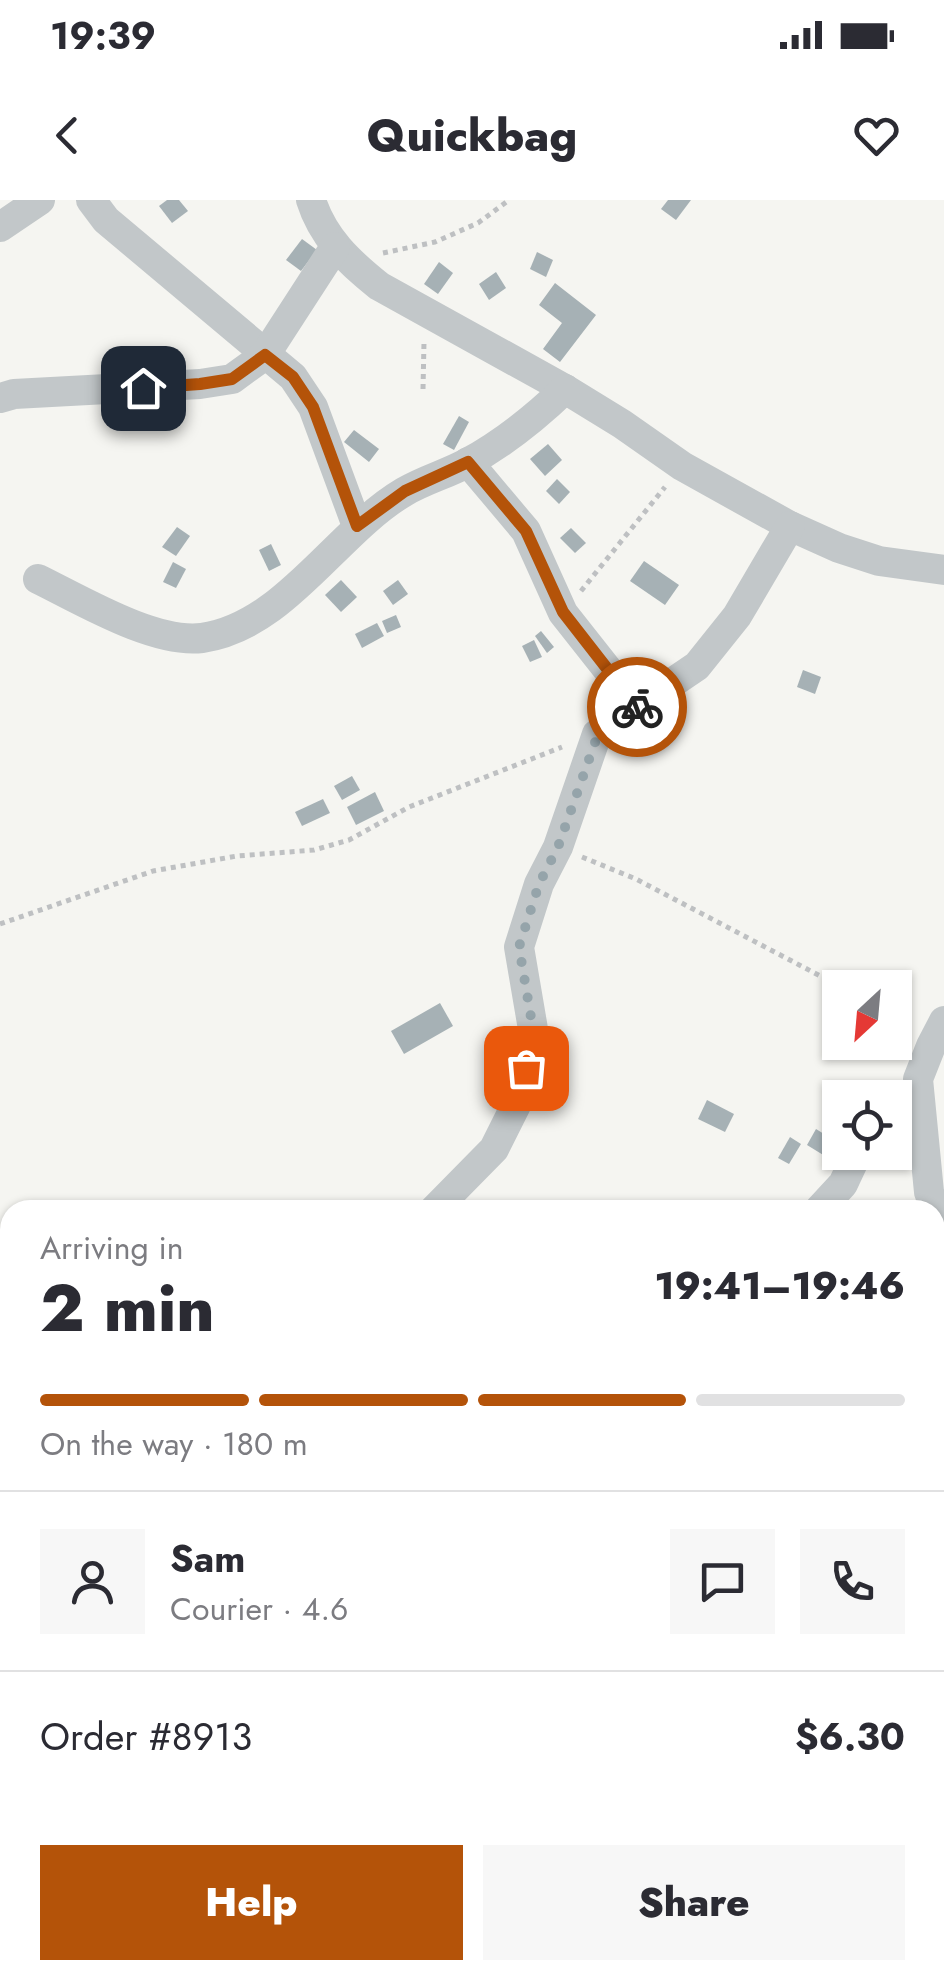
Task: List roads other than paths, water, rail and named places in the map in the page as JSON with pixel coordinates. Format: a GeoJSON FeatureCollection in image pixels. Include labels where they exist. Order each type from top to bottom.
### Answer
{"type":"FeatureCollection","features":[{"type":"Feature","properties":{"kind":"street"},"geometry":{"type":"LineString","coordinates":[[0,227],[40,200]]}},
{"type":"Feature","properties":{"kind":"street"},"geometry":{"type":"LineString","coordinates":[[91,200],[106,220],[293,377],[313,407],[357,526]]}},
{"type":"Feature","properties":{"kind":"street"},"geometry":{"type":"LineString","coordinates":[[311,200],[316,216],[345,257],[379,286],[565,389],[682,466],[790,526],[839,548],[878,561],[944,570]]}},
{"type":"Feature","properties":{"kind":"street"},"geometry":{"type":"LineString","coordinates":[[0,398],[232,379],[265,355],[345,257]]}},
{"type":"Feature","properties":{"kind":"street"},"geometry":{"type":"LineString","coordinates":[[38,580],[153,633],[199,638],[231,630],[274,607],[357,526],[405,491],[468,462],[538,414],[565,389]]}},
{"type":"Feature","properties":{"kind":"street"},"geometry":{"type":"LineString","coordinates":[[468,462],[526,531],[563,612],[638,708]]}},
{"type":"Feature","properties":{"kind":"street"},"geometry":{"type":"LineString","coordinates":[[444,1200],[494,1149],[518,1101],[534,1035],[519,947],[539,884],[558,847],[598,734],[697,666],[737,616],[790,526]]}},
{"type":"Feature","properties":{"kind":"street"},"geometry":{"type":"LineString","coordinates":[[912,1085],[944,1021]]}},
{"type":"Feature","properties":{"kind":"street"},"geometry":{"type":"LineString","coordinates":[[918,1079],[932,1200]]}},
{"type":"Feature","properties":{"kind":"street"},"geometry":{"type":"LineString","coordinates":[[828,1200],[849,1170]]}}]}
